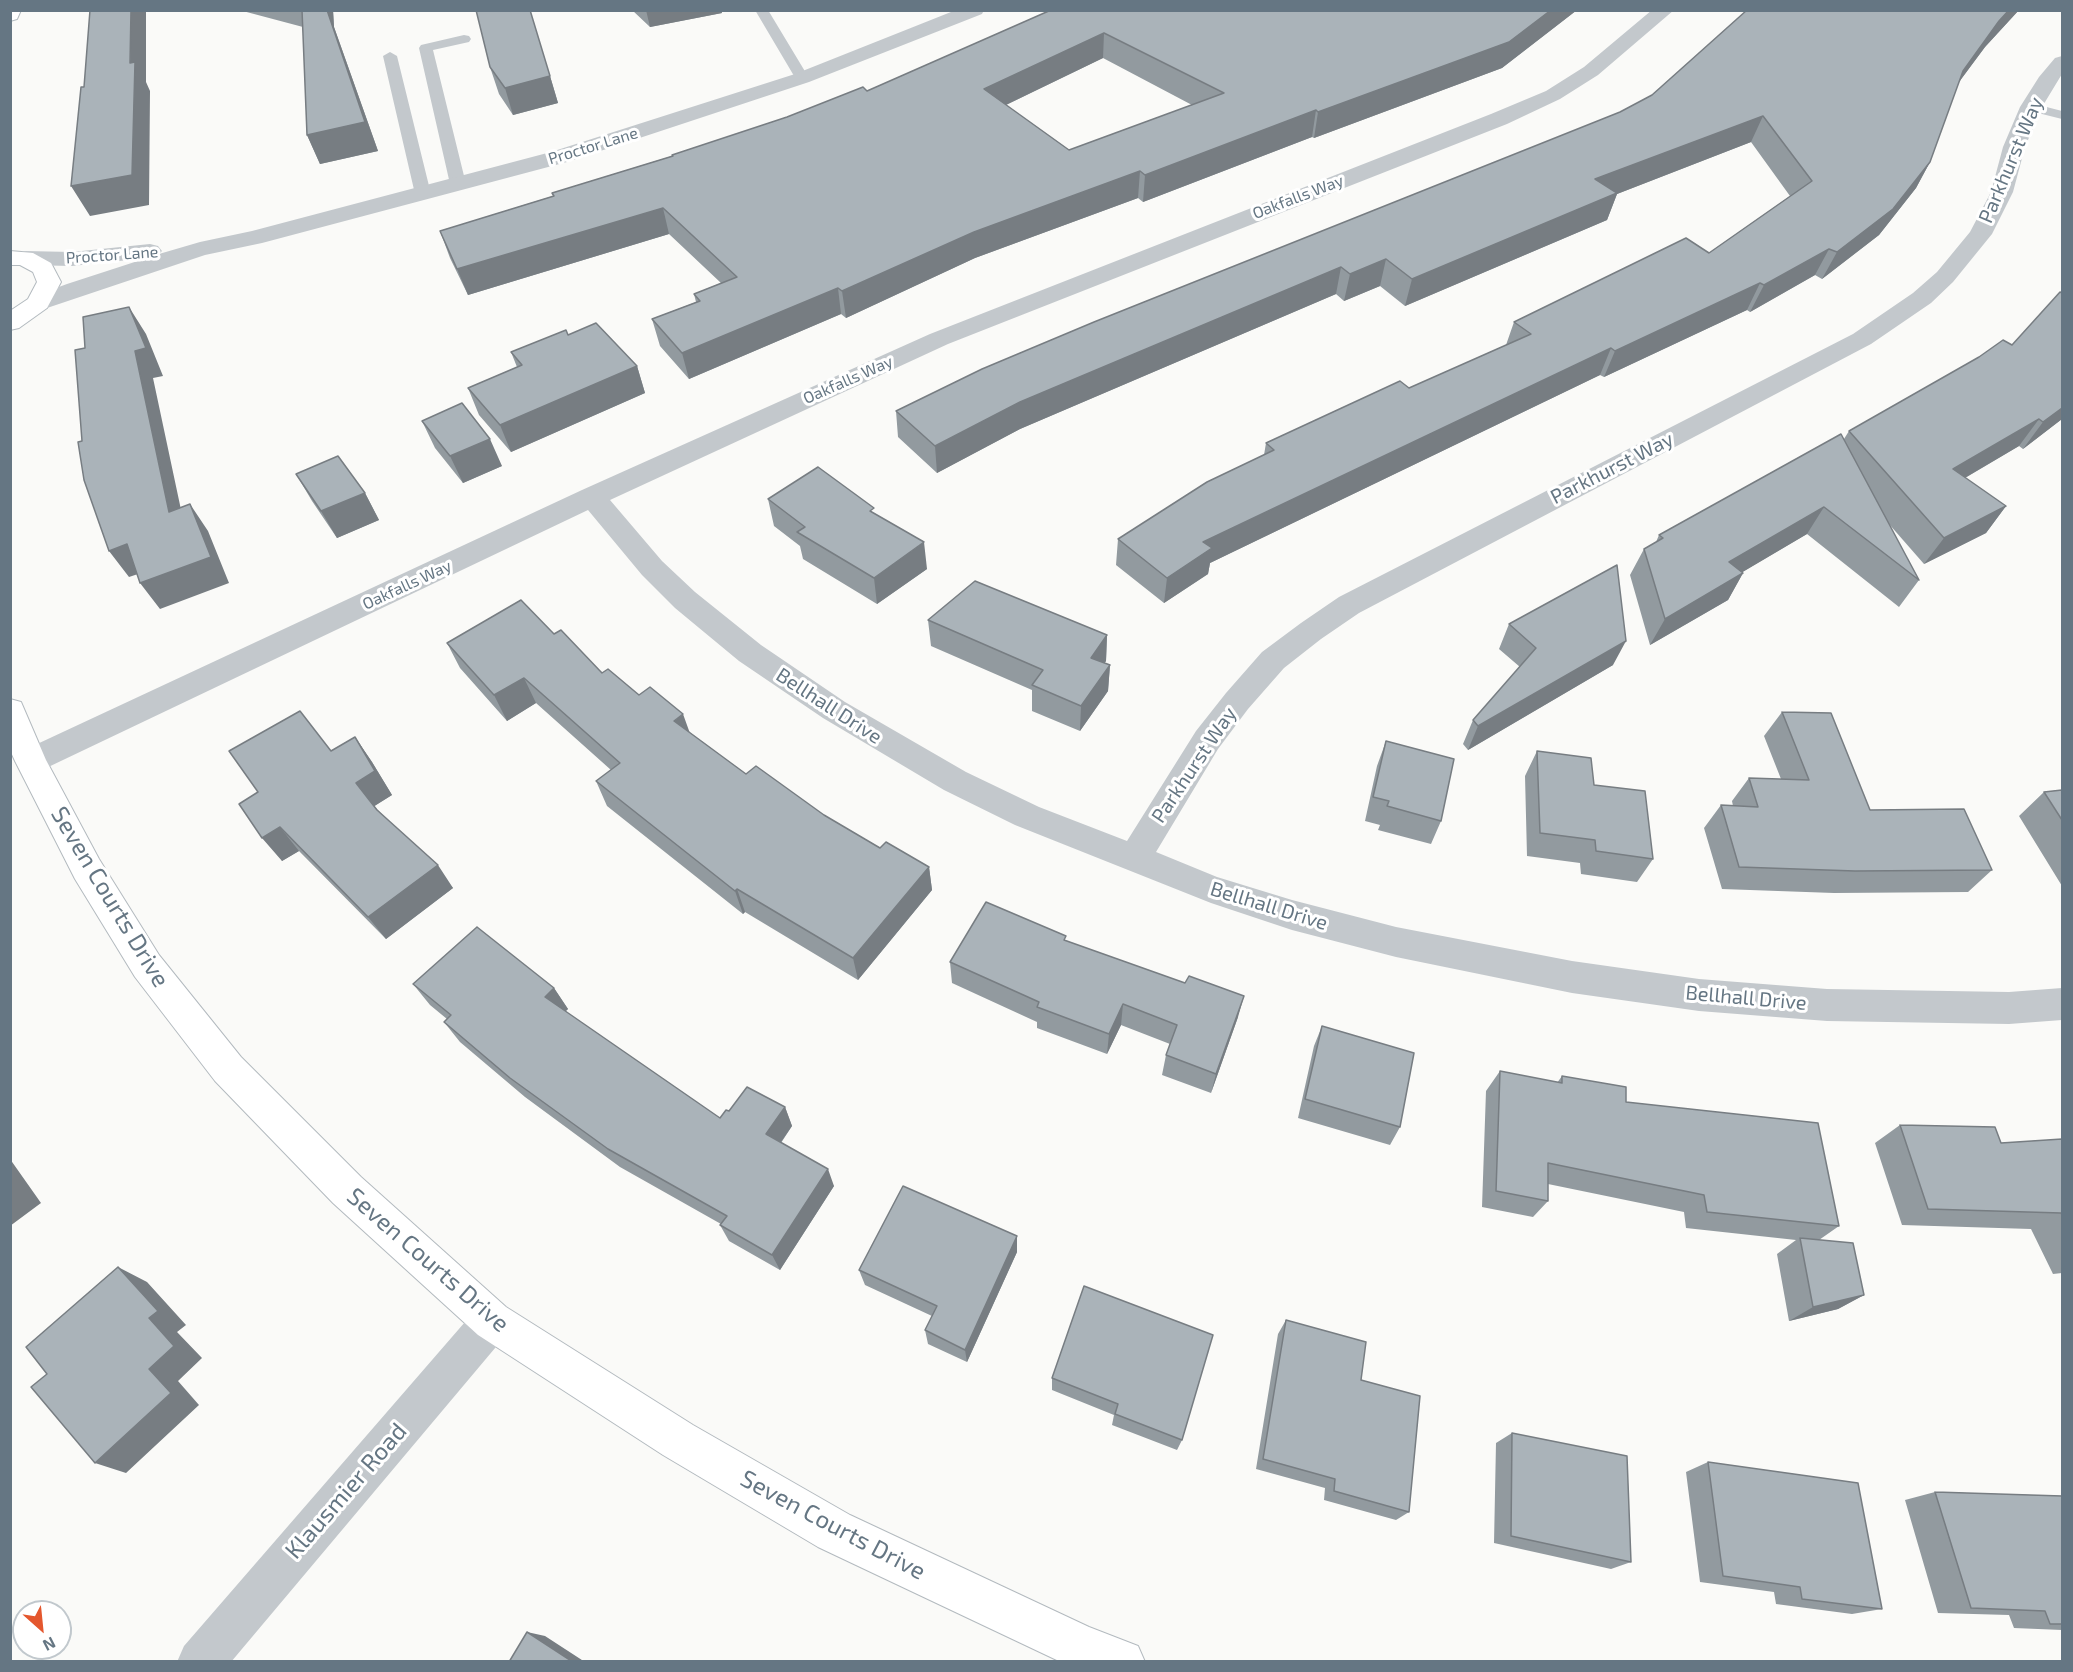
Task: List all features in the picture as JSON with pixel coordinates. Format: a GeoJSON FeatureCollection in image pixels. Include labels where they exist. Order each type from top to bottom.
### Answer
{"type":"FeatureCollection","features":[{"type":"Feature","properties":{"kind":"street","name":"Proctor Lane"},"geometry":{"type":"LineString","coordinates":[[38,303],[200,249],[423,194],[559,157],[802,78],[975,10]]}},
{"type":"Feature","properties":{"kind":"street","name":"Oakfalls Way"},"geometry":{"type":"LineString","coordinates":[[31,761],[592,497],[939,339],[1553,96],[1591,71],[1665,10]]}},
{"type":"Feature","properties":{"kind":"street","name":"Parkhurst Way"},"geometry":{"type":"LineString","coordinates":[[1134,860],[1174,789],[1213,732],[1274,660],[1311,631],[1349,604],[1862,339],[1923,298],[1964,256],[1992,213],[2002,192],[2014,147],[2031,107],[2046,81],[2062,62]]}},
{"type":"Feature","properties":{"kind":"street","name":"Proctor Lane"},"geometry":{"type":"LineString","coordinates":[[17,258],[72,259],[200,249]]}},
{"type":"Feature","properties":{"kind":"street"},"geometry":{"type":"LineString","coordinates":[[10,323],[38,303],[49,282],[43,268],[17,258]]}},
{"type":"Feature","properties":{"kind":"street","name":"Bellhall Drive"},"geometry":{"type":"LineString","coordinates":[[592,497],[652,568],[685,600],[750,653],[792,683],[895,748],[955,781],[1027,816],[1211,889],[1304,918],[1396,942],[1572,977],[1699,995],[1827,1005],[2009,1008],[2062,1004]]}},
{"type":"Feature","properties":{"kind":"street","name":"Seven Courts Drive"},"geometry":{"type":"LineString","coordinates":[[10,711],[31,761],[87,869],[147,966],[228,1069],[347,1190],[492,1321],[678,1440],[834,1532],[1081,1647],[1122,1662]]}},
{"type":"Feature","properties":{"kind":"street","name":"Klausmier Road"},"geometry":{"type":"LineString","coordinates":[[200,1662],[492,1321]]}},
{"type":"Feature","properties":{"kind":"lane"},"geometry":{"type":"LineString","coordinates":[[761,10],[802,78]]}},
{"type":"Feature","properties":{"kind":"lane"},"geometry":{"type":"LineString","coordinates":[[458,184],[426,48],[464,39]]}},
{"type":"Feature","properties":{"kind":"lane"},"geometry":{"type":"LineString","coordinates":[[390,56],[423,194]]}},
{"type":"Feature","properties":{"kind":"lane"},"geometry":{"type":"LineString","coordinates":[[2031,107],[2062,115]]}},
{"type":"Feature","properties":{"kind":"building"},"geometry":{"type":"Polygon","coordinates":[[[90,10],[131,10],[130,63],[135,62],[132,175],[71,186],[81,87],[84,87],[90,10]]]}},
{"type":"Feature","properties":{"kind":"building"},"geometry":{"type":"Polygon","coordinates":[[[302,10],[327,10],[365,122],[307,135],[302,10]]]}},
{"type":"Feature","properties":{"kind":"building"},"geometry":{"type":"Polygon","coordinates":[[[476,10],[530,10],[550,76],[505,88],[490,67],[476,10]]]}},
{"type":"Feature","properties":{"kind":"building"},"geometry":{"type":"Polygon","coordinates":[[[1051,10],[1551,10],[1509,42],[1318,112],[1316,110],[1145,175],[1140,171],[974,232],[842,291],[838,288],[682,353],[652,319],[700,301],[694,294],[737,277],[663,208],[457,269],[440,231],[554,196],[552,193],[673,156],[787,117],[863,87],[867,91],[1051,10]],[[1104,33],[984,89],[1069,150],[1224,93],[1104,33]]]}},
{"type":"Feature","properties":{"kind":"building"},"geometry":{"type":"Polygon","coordinates":[[[1747,10],[2009,10],[1963,71],[1930,162],[1893,209],[1837,252],[1829,249],[1764,285],[1760,283],[1615,351],[1611,348],[1203,542],[1212,548],[1167,578],[1118,539],[1207,482],[1274,450],[1266,443],[1400,381],[1409,388],[1531,334],[1514,322],[1686,238],[1709,253],[1812,181],[1763,116],[1595,179],[1617,193],[1412,279],[1386,259],[1350,274],[1341,267],[1020,402],[935,446],[896,411],[982,369],[1094,322],[1620,112],[1652,95],[1747,10]]]}},
{"type":"Feature","properties":{"kind":"building"},"geometry":{"type":"Polygon","coordinates":[[[2060,292],[2062,293],[2062,408],[2043,422],[2039,419],[1953,469],[2006,506],[1944,538],[1849,431],[1979,357],[2003,340],[2012,345],[2060,292]]]}},
{"type":"Feature","properties":{"kind":"building"},"geometry":{"type":"Polygon","coordinates":[[[129,307],[146,348],[135,351],[169,512],[190,504],[211,557],[140,583],[127,544],[109,551],[84,480],[78,442],[82,441],[75,350],[85,348],[83,317],[129,307]]]}},
{"type":"Feature","properties":{"kind":"building"},"geometry":{"type":"Polygon","coordinates":[[[596,323],[637,366],[500,425],[468,388],[522,365],[511,352],[566,330],[568,335],[596,323]]]}},
{"type":"Feature","properties":{"kind":"building"},"geometry":{"type":"Polygon","coordinates":[[[462,403],[490,439],[450,456],[422,421],[462,403]]]}},
{"type":"Feature","properties":{"kind":"building"},"geometry":{"type":"Polygon","coordinates":[[[1841,434],[1919,580],[1824,507],[1729,562],[1743,573],[1665,619],[1644,549],[1663,538],[1659,535],[1841,434]]]}},
{"type":"Feature","properties":{"kind":"building"},"geometry":{"type":"Polygon","coordinates":[[[338,456],[365,493],[321,511],[296,474],[338,456]]]}},
{"type":"Feature","properties":{"kind":"building"},"geometry":{"type":"Polygon","coordinates":[[[818,467],[874,508],[870,511],[924,542],[874,578],[797,532],[805,527],[768,499],[818,467]]]}},
{"type":"Feature","properties":{"kind":"building"},"geometry":{"type":"Polygon","coordinates":[[[1617,565],[1626,641],[1478,726],[1473,720],[1536,648],[1509,624],[1617,565]]]}},
{"type":"Feature","properties":{"kind":"building"},"geometry":{"type":"Polygon","coordinates":[[[975,581],[1107,635],[1091,658],[1110,665],[1081,706],[1032,685],[1043,670],[928,620],[975,581]]]}},
{"type":"Feature","properties":{"kind":"building"},"geometry":{"type":"Polygon","coordinates":[[[521,600],[554,634],[561,630],[602,673],[608,669],[639,695],[650,687],[683,714],[674,721],[746,774],[756,766],[824,815],[880,848],[886,842],[929,867],[853,958],[737,889],[735,891],[596,781],[620,763],[524,678],[494,695],[447,643],[521,600]]]}},
{"type":"Feature","properties":{"kind":"building"},"geometry":{"type":"Polygon","coordinates":[[[300,711],[331,751],[355,737],[375,771],[356,783],[377,810],[438,865],[368,917],[280,827],[262,838],[239,804],[258,792],[229,751],[300,711]]]}},
{"type":"Feature","properties":{"kind":"building"},"geometry":{"type":"Polygon","coordinates":[[[1782,712],[1831,713],[1870,810],[1964,809],[1992,870],[1855,871],[1739,867],[1721,805],[1758,807],[1749,778],[1809,780],[1782,712]]]}},
{"type":"Feature","properties":{"kind":"building"},"geometry":{"type":"Polygon","coordinates":[[[1386,741],[1454,759],[1441,821],[1387,806],[1389,801],[1373,797],[1386,741]]]}},
{"type":"Feature","properties":{"kind":"building"},"geometry":{"type":"Polygon","coordinates":[[[1537,751],[1591,758],[1594,785],[1645,791],[1653,859],[1596,851],[1595,840],[1540,833],[1537,751]]]}},
{"type":"Feature","properties":{"kind":"building"},"geometry":{"type":"Polygon","coordinates":[[[2062,790],[2062,820],[2044,792],[2062,790]]]}},
{"type":"Feature","properties":{"kind":"building"},"geometry":{"type":"Polygon","coordinates":[[[986,902],[1066,936],[1064,940],[1185,983],[1189,976],[1244,996],[1216,1074],[1166,1055],[1177,1025],[1123,1004],[1109,1034],[1037,1007],[1039,1002],[950,962],[986,902]]]}},
{"type":"Feature","properties":{"kind":"building"},"geometry":{"type":"Polygon","coordinates":[[[477,927],[554,988],[545,997],[720,1118],[726,1110],[729,1111],[747,1087],[785,1107],[766,1134],[828,1169],[772,1255],[720,1225],[727,1216],[608,1149],[510,1078],[444,1022],[451,1015],[413,984],[477,927]]]}},
{"type":"Feature","properties":{"kind":"building"},"geometry":{"type":"Polygon","coordinates":[[[1322,1026],[1414,1053],[1400,1127],[1305,1099],[1322,1026]]]}},
{"type":"Feature","properties":{"kind":"building"},"geometry":{"type":"Polygon","coordinates":[[[1500,1071],[1562,1083],[1562,1076],[1626,1087],[1626,1102],[1818,1123],[1839,1226],[1707,1212],[1704,1195],[1548,1163],[1548,1201],[1496,1191],[1500,1071]]]}},
{"type":"Feature","properties":{"kind":"building"},"geometry":{"type":"Polygon","coordinates":[[[1900,1125],[1995,1127],[2001,1143],[2062,1139],[2062,1215],[2061,1213],[1928,1209],[1900,1125]]]}},
{"type":"Feature","properties":{"kind":"building"},"geometry":{"type":"Polygon","coordinates":[[[903,1186],[1017,1236],[965,1350],[925,1330],[937,1306],[859,1270],[903,1186]]]}},
{"type":"Feature","properties":{"kind":"building"},"geometry":{"type":"Polygon","coordinates":[[[1800,1238],[1853,1243],[1864,1295],[1813,1307],[1800,1238]]]}},
{"type":"Feature","properties":{"kind":"building"},"geometry":{"type":"Polygon","coordinates":[[[118,1267],[158,1311],[149,1318],[174,1346],[149,1369],[171,1393],[95,1463],[31,1387],[47,1374],[26,1347],[118,1267]]]}},
{"type":"Feature","properties":{"kind":"building"},"geometry":{"type":"Polygon","coordinates":[[[1084,1286],[1213,1335],[1182,1440],[1115,1414],[1118,1404],[1052,1378],[1084,1286]]]}},
{"type":"Feature","properties":{"kind":"building"},"geometry":{"type":"Polygon","coordinates":[[[1286,1320],[1366,1342],[1361,1380],[1420,1396],[1409,1512],[1334,1491],[1335,1479],[1263,1459],[1286,1320]]]}},
{"type":"Feature","properties":{"kind":"building"},"geometry":{"type":"Polygon","coordinates":[[[1512,1433],[1627,1456],[1631,1562],[1511,1536],[1512,1433]]]}},
{"type":"Feature","properties":{"kind":"building"},"geometry":{"type":"Polygon","coordinates":[[[1708,1462],[1858,1483],[1882,1609],[1802,1599],[1800,1587],[1723,1576],[1708,1462]]]}},
{"type":"Feature","properties":{"kind":"building"},"geometry":{"type":"Polygon","coordinates":[[[1935,1492],[2062,1496],[2062,1624],[2050,1624],[2045,1611],[1971,1608],[1935,1492]]]}},
{"type":"Feature","properties":{"kind":"building"},"geometry":{"type":"Polygon","coordinates":[[[527,1632],[573,1662],[509,1662],[527,1632]]]}}]}
